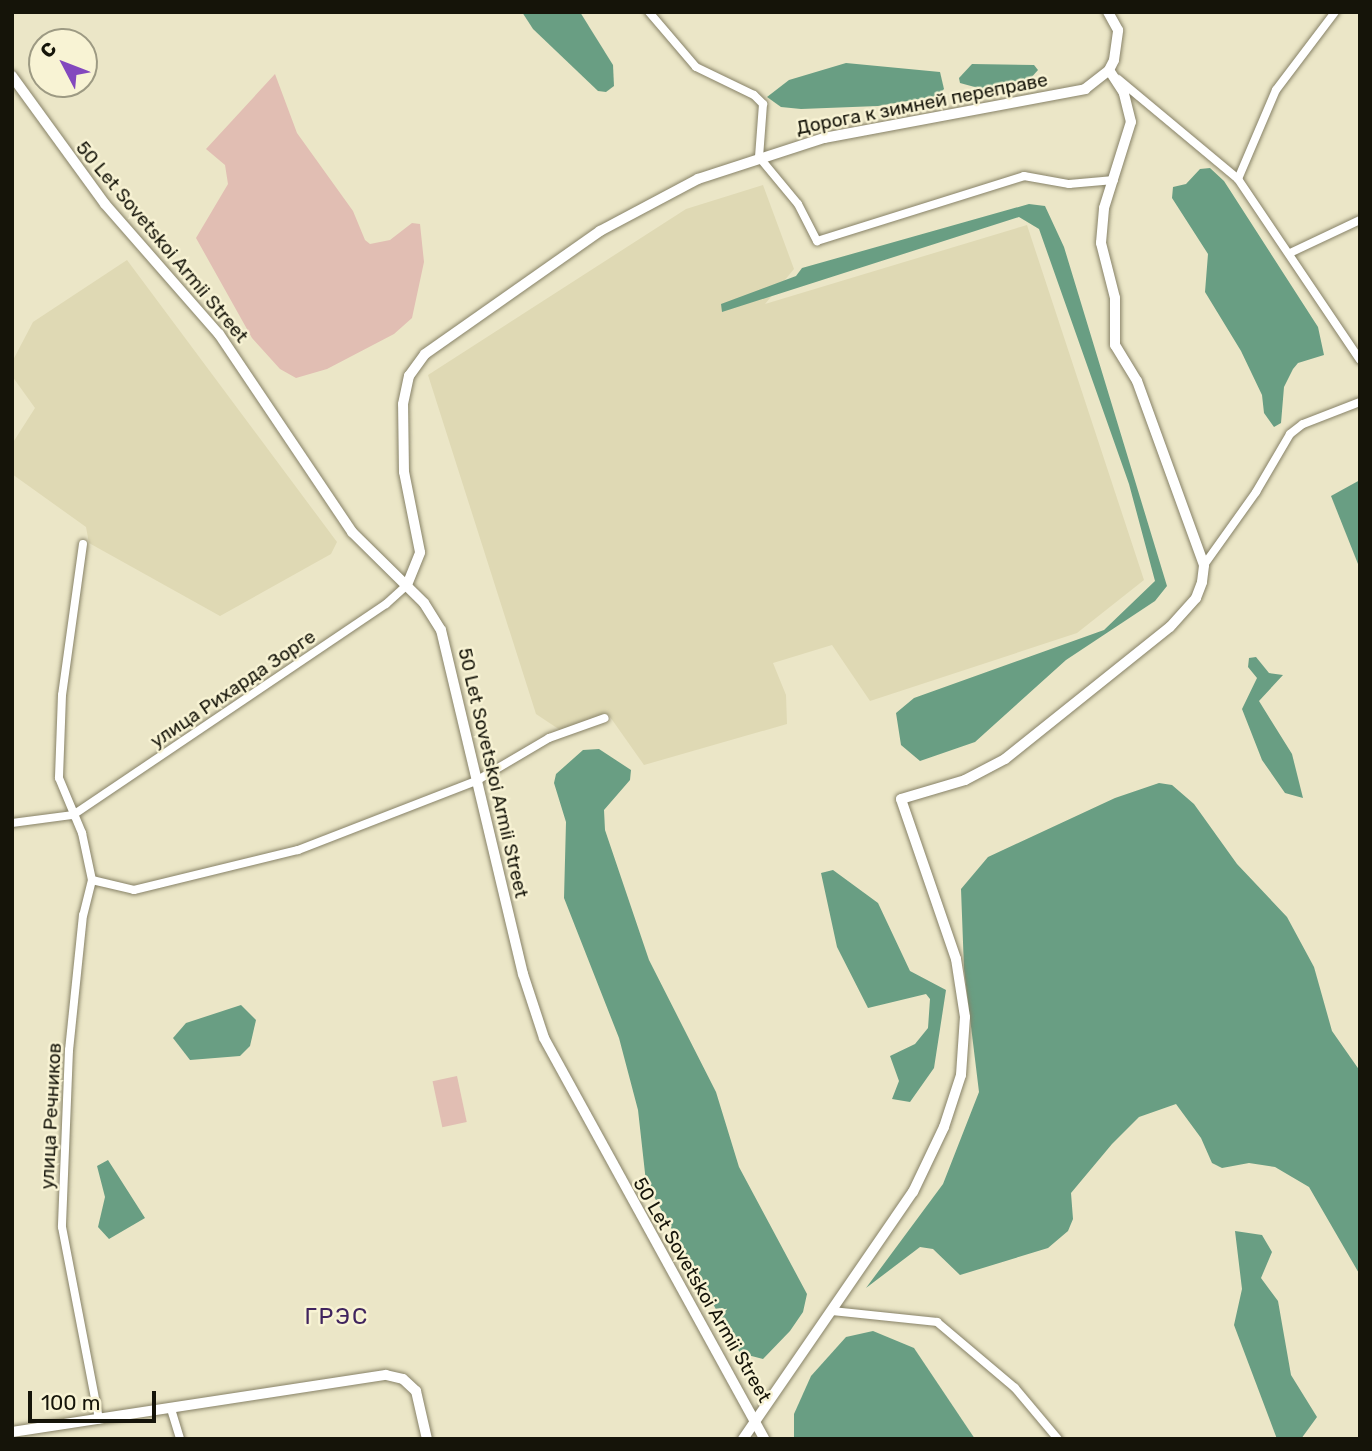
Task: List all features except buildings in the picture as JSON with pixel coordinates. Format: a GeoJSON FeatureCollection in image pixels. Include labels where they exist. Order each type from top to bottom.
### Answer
{"type":"FeatureCollection","features":[{"type":"Feature","properties":{"kind":"main road"},"geometry":{"type":"LineString","coordinates":[[743,1439],[758,1423],[913,1192],[944,1127],[961,1075],[965,1017],[956,959],[901,799],[965,780],[1005,759],[1170,627],[1196,598],[1204,565],[1137,381],[1115,345],[1115,298],[1101,243],[1104,208],[1131,122],[1124,93],[1109,70],[1118,40],[1108,12]]}},
{"type":"Feature","properties":{"kind":"main road","name":"Дорога к зимней переправе"},"geometry":{"type":"LineString","coordinates":[[407,585],[420,552],[404,472],[402,421],[415,365],[600,231],[698,179],[837,135],[1071,94],[1109,70]]}},
{"type":"Feature","properties":{"kind":"main road","name":"50 Let Sovetskoi Armii Street"},"geometry":{"type":"LineString","coordinates":[[12,76],[96,193],[219,334],[352,532],[407,585],[441,630],[476,781],[544,1038],[666,1265],[758,1423],[764,1439]]}},
{"type":"Feature","properties":{"kind":"main road"},"geometry":{"type":"LineString","coordinates":[[12,1432],[386,1375],[403,1379],[416,1391],[427,1439]]}},
{"type":"Feature","properties":{"kind":"street"},"geometry":{"type":"LineString","coordinates":[[649,12],[696,67],[754,95],[763,104],[760,158],[798,204],[817,241],[1024,176],[1069,184],[1114,180]]}},
{"type":"Feature","properties":{"kind":"street"},"geometry":{"type":"LineString","coordinates":[[1238,179],[1276,90],[1335,12]]}},
{"type":"Feature","properties":{"kind":"street"},"geometry":{"type":"LineString","coordinates":[[1109,70],[1238,179],[1290,253],[1308,288],[1360,360]]}},
{"type":"Feature","properties":{"kind":"street"},"geometry":{"type":"LineString","coordinates":[[1290,253],[1360,220]]}},
{"type":"Feature","properties":{"kind":"street"},"geometry":{"type":"LineString","coordinates":[[1204,565],[1256,492],[1290,434],[1303,424],[1360,402]]}},
{"type":"Feature","properties":{"kind":"street"},"geometry":{"type":"LineString","coordinates":[[83,544],[60,715],[59,778],[92,880],[134,890],[264,860],[476,781],[549,738],[605,718]]}},
{"type":"Feature","properties":{"kind":"street","name":"улица Рихарда Зорге"},"geometry":{"type":"LineString","coordinates":[[12,823],[73,815],[386,604],[407,585]]}},
{"type":"Feature","properties":{"kind":"street","name":"улица Речников"},"geometry":{"type":"LineString","coordinates":[[92,880],[83,915],[69,1050],[62,1227],[99,1419]]}},
{"type":"Feature","properties":{"kind":"street"},"geometry":{"type":"LineString","coordinates":[[832,1311],[937,1322],[1016,1388],[1058,1439]]}},
{"type":"Feature","properties":{"kind":"street"},"geometry":{"type":"LineString","coordinates":[[171,1409],[180,1439]]}},
{"type":"Feature","properties":{"kind":"shaded area"},"geometry":{"type":"Polygon","coordinates":[[[522,12],[580,12],[613,65],[614,86],[606,92],[598,91],[533,29],[522,12]]]}},
{"type":"Feature","properties":{"kind":"shaded area"},"geometry":{"type":"Polygon","coordinates":[[[846,63],[940,72],[944,89],[937,96],[878,106],[801,109],[781,107],[767,97],[789,80],[846,63]]]}},
{"type":"Feature","properties":{"kind":"shaded area"},"geometry":{"type":"Polygon","coordinates":[[[972,64],[1034,65],[1038,70],[1030,79],[982,89],[960,83],[959,78],[972,64]]]}},
{"type":"Feature","properties":{"kind":"shaded area"},"geometry":{"type":"Polygon","coordinates":[[[275,74],[297,133],[353,211],[365,240],[370,244],[390,240],[412,223],[420,224],[424,262],[412,318],[394,334],[327,369],[296,378],[280,369],[252,338],[196,238],[228,184],[225,165],[206,149],[275,74]]]}},
{"type":"Feature","properties":{"kind":"shaded area"},"geometry":{"type":"Polygon","coordinates":[[[1210,168],[1224,181],[1318,327],[1324,355],[1298,363],[1293,369],[1284,387],[1281,423],[1274,427],[1264,413],[1262,395],[1241,351],[1205,292],[1208,254],[1172,198],[1173,187],[1186,184],[1200,169],[1210,168]]]}},
{"type":"Feature","properties":{"kind":"shaded area"},"geometry":{"type":"Polygon","coordinates":[[[763,185],[794,269],[765,304],[1027,225],[1144,580],[1077,633],[870,701],[832,645],[773,663],[786,695],[787,724],[644,765],[608,714],[560,730],[536,714],[428,375],[686,209],[763,185]]]}},
{"type":"Feature","properties":{"kind":"shaded area"},"geometry":{"type":"Polygon","coordinates":[[[1029,204],[1045,206],[1064,247],[1167,586],[1155,601],[1066,660],[975,742],[920,761],[901,745],[896,713],[914,698],[1104,630],[1155,581],[1129,484],[1039,229],[1019,217],[722,312],[721,304],[796,276],[802,268],[1029,204]]]}},
{"type":"Feature","properties":{"kind":"shaded area"},"geometry":{"type":"Polygon","coordinates":[[[127,260],[337,542],[331,554],[220,616],[89,543],[86,527],[12,474],[12,444],[35,408],[12,376],[12,362],[33,322],[127,260]]]}},
{"type":"Feature","properties":{"kind":"shaded area"},"geometry":{"type":"Polygon","coordinates":[[[1360,480],[1360,569],[1331,496],[1360,480]]]}},
{"type":"Feature","properties":{"kind":"shaded area"},"geometry":{"type":"Polygon","coordinates":[[[1256,657],[1269,673],[1283,675],[1259,701],[1292,754],[1303,798],[1285,793],[1262,760],[1242,709],[1257,678],[1248,667],[1249,658],[1256,657]]]}},
{"type":"Feature","properties":{"kind":"shaded area"},"geometry":{"type":"Polygon","coordinates":[[[599,749],[631,770],[630,780],[604,810],[605,830],[649,960],[716,1092],[739,1167],[807,1294],[803,1312],[790,1331],[763,1359],[740,1353],[646,1182],[638,1110],[619,1038],[564,898],[566,822],[554,783],[556,774],[583,750],[599,749]]]}},
{"type":"Feature","properties":{"kind":"shaded area"},"geometry":{"type":"Polygon","coordinates":[[[1159,783],[1172,785],[1194,804],[1237,864],[1287,917],[1314,967],[1332,1031],[1360,1071],[1360,1275],[1309,1187],[1275,1167],[1249,1163],[1222,1168],[1212,1163],[1201,1138],[1176,1104],[1139,1117],[1112,1144],[1071,1193],[1073,1219],[1068,1231],[1048,1248],[960,1275],[933,1249],[920,1247],[866,1288],[943,1184],[979,1092],[964,969],[961,889],[988,857],[1115,798],[1159,783]]]}},
{"type":"Feature","properties":{"kind":"shaded area"},"geometry":{"type":"Polygon","coordinates":[[[833,870],[878,903],[910,971],[946,990],[934,1068],[910,1102],[892,1099],[899,1081],[890,1056],[915,1044],[928,1028],[930,999],[926,994],[868,1008],[837,947],[821,873],[833,870]]]}},
{"type":"Feature","properties":{"kind":"shaded area"},"geometry":{"type":"Polygon","coordinates":[[[241,1005],[256,1020],[250,1046],[240,1056],[190,1060],[173,1038],[186,1023],[241,1005]]]}},
{"type":"Feature","properties":{"kind":"shaded area"},"geometry":{"type":"Polygon","coordinates":[[[457,1076],[467,1122],[442,1127],[433,1081],[457,1076]]]}},
{"type":"Feature","properties":{"kind":"shaded area"},"geometry":{"type":"Polygon","coordinates":[[[108,1160],[145,1218],[109,1239],[98,1227],[105,1197],[97,1166],[108,1160]]]}},
{"type":"Feature","properties":{"kind":"shaded area"},"geometry":{"type":"Polygon","coordinates":[[[1235,1231],[1262,1235],[1272,1252],[1261,1278],[1278,1301],[1291,1375],[1317,1417],[1301,1439],[1277,1439],[1234,1325],[1242,1289],[1235,1231]]]}},
{"type":"Feature","properties":{"kind":"shaded area"},"geometry":{"type":"Polygon","coordinates":[[[873,1331],[914,1348],[975,1439],[794,1439],[794,1414],[811,1376],[846,1337],[873,1331]]]}},
{"type":"Feature","properties":{"kind":"district","name":"ГРЭС"},"geometry":{"type":"Point","coordinates":[337,1316]}}]}
